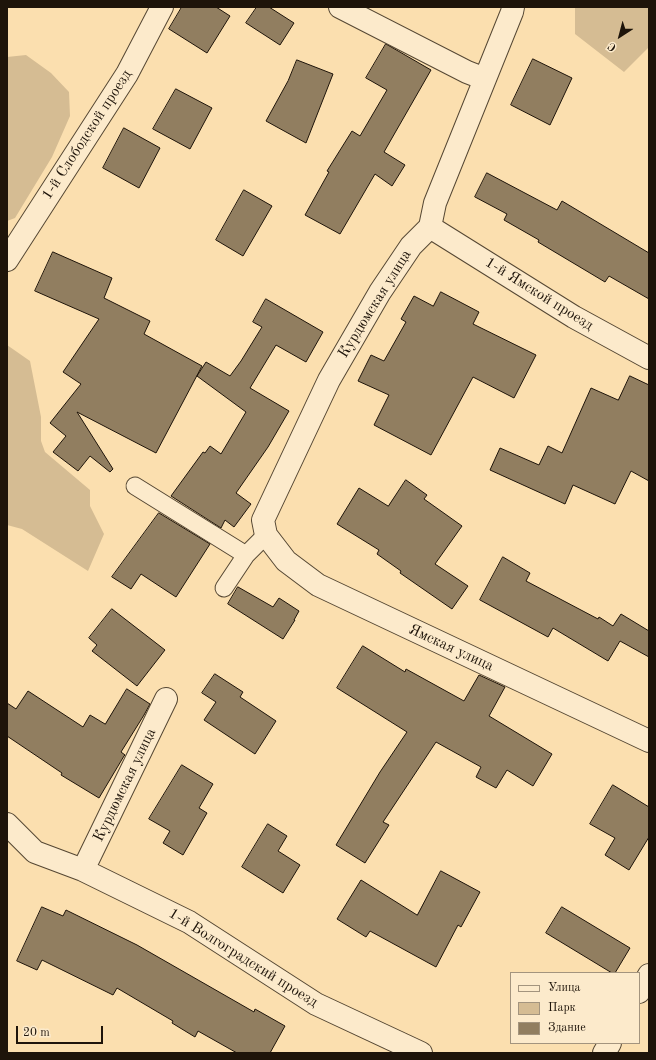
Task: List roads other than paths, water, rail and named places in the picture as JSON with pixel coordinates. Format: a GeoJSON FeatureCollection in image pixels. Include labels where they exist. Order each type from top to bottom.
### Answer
{"type":"FeatureCollection","features":[{"type":"Feature","properties":{"kind":"street","name":"1-й Слободской проезд"},"geometry":{"type":"LineString","coordinates":[[7,260],[127,74],[162,7]]}},
{"type":"Feature","properties":{"kind":"street"},"geometry":{"type":"LineString","coordinates":[[340,7],[467,72],[486,79]]}},
{"type":"Feature","properties":{"kind":"street"},"geometry":{"type":"LineString","coordinates":[[430,227],[435,203],[486,79],[513,7]]}},
{"type":"Feature","properties":{"kind":"street","name":"1-й Ямской проезд"},"geometry":{"type":"LineString","coordinates":[[430,227],[574,317],[649,358]]}},
{"type":"Feature","properties":{"kind":"street","name":"Курдюмская улица"},"geometry":{"type":"LineString","coordinates":[[266,535],[263,520],[329,380],[380,292],[411,246],[430,227]]}},
{"type":"Feature","properties":{"kind":"street","name":"Ямская улица"},"geometry":{"type":"LineString","coordinates":[[266,535],[286,560],[318,585],[649,741]]}},
{"type":"Feature","properties":{"kind":"street","name":"Курдюмская улица"},"geometry":{"type":"LineString","coordinates":[[83,870],[166,699]]}},
{"type":"Feature","properties":{"kind":"street","name":"1-й Волгоградский проезд"},"geometry":{"type":"LineString","coordinates":[[7,824],[35,852],[83,870],[190,922],[316,1004],[421,1053]]}},
{"type":"Feature","properties":{"kind":"street"},"geometry":{"type":"LineString","coordinates":[[640,990],[649,975]]}},
{"type":"Feature","properties":{"kind":"street"},"geometry":{"type":"LineString","coordinates":[[604,1053],[609,1044]]}},
{"type":"Feature","properties":{"kind":"lane"},"geometry":{"type":"LineString","coordinates":[[135,486],[246,555]]}},
{"type":"Feature","properties":{"kind":"lane"},"geometry":{"type":"LineString","coordinates":[[224,588],[246,555],[266,535]]}}]}
